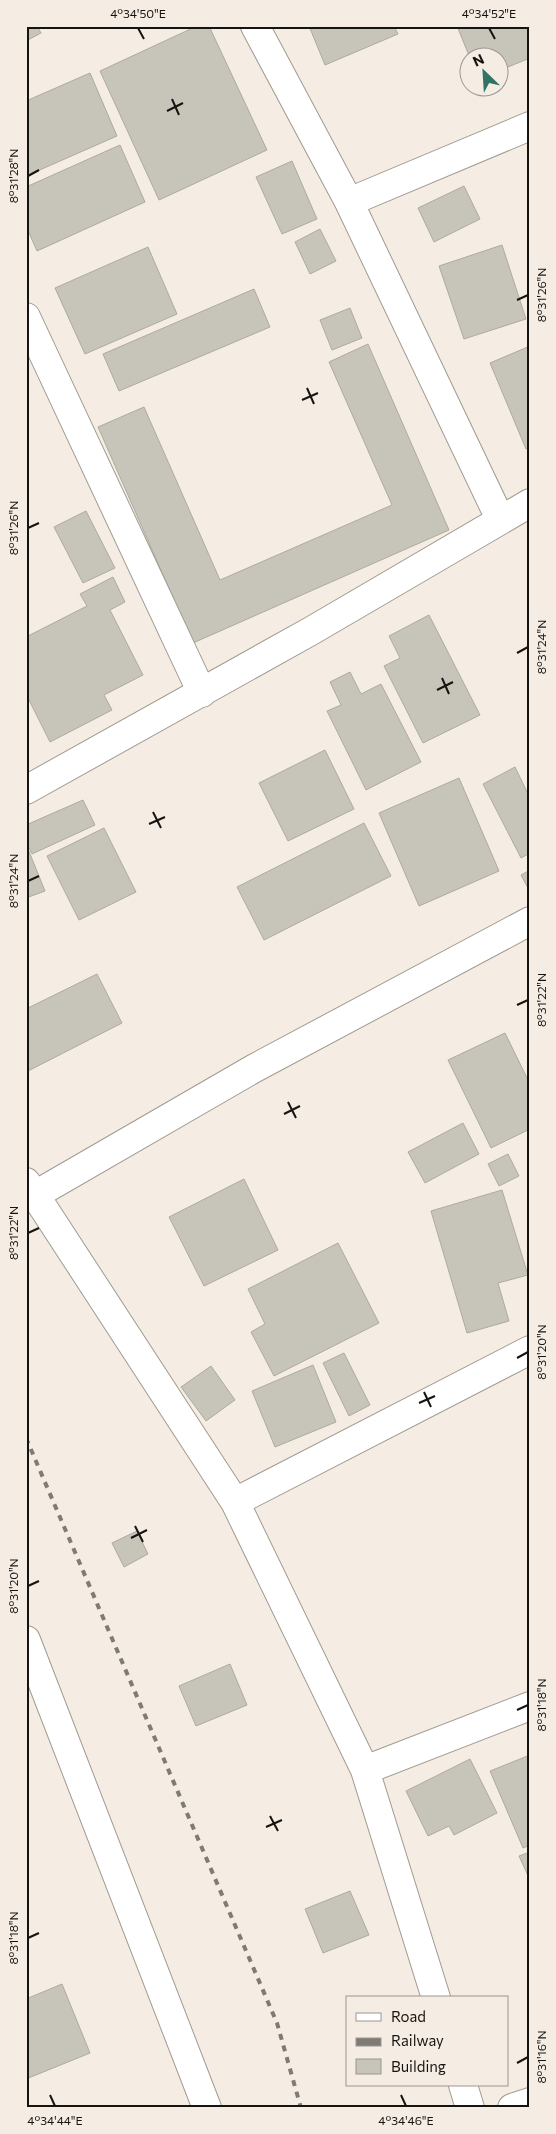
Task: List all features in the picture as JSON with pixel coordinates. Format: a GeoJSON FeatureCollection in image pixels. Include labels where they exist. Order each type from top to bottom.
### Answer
{"type":"FeatureCollection","features":[{"type":"Feature","properties":{"kind":"street"},"geometry":{"type":"LineString","coordinates":[[255,26],[349,202],[500,519]]}},
{"type":"Feature","properties":{"kind":"street"},"geometry":{"type":"LineString","coordinates":[[349,202],[530,126]]}},
{"type":"Feature","properties":{"kind":"street"},"geometry":{"type":"LineString","coordinates":[[26,317],[202,692]]}},
{"type":"Feature","properties":{"kind":"street"},"geometry":{"type":"LineString","coordinates":[[26,790],[311,632],[530,503]]}},
{"type":"Feature","properties":{"kind":"street"},"geometry":{"type":"LineString","coordinates":[[435,1996],[365,1770],[235,1502],[31,1189],[530,921]]}},
{"type":"Feature","properties":{"kind":"street"},"geometry":{"type":"LineString","coordinates":[[235,1502],[530,1350]]}},
{"type":"Feature","properties":{"kind":"street"},"geometry":{"type":"LineString","coordinates":[[26,1640],[207,2108]]}},
{"type":"Feature","properties":{"kind":"street"},"geometry":{"type":"LineString","coordinates":[[365,1770],[530,1706]]}},
{"type":"Feature","properties":{"kind":"street"},"geometry":{"type":"LineString","coordinates":[[463,2086],[470,2108]]}},
{"type":"Feature","properties":{"kind":"street"},"geometry":{"type":"LineString","coordinates":[[512,2108],[530,2102]]}},
{"type":"Feature","properties":{"kind":"building"},"geometry":{"type":"Polygon","coordinates":[[[26,26],[37,26],[41,33],[26,41],[26,26]]]}},
{"type":"Feature","properties":{"kind":"building"},"geometry":{"type":"Polygon","coordinates":[[[197,26],[209,26],[267,150],[159,200],[100,71],[197,26]]]}},
{"type":"Feature","properties":{"kind":"building"},"geometry":{"type":"Polygon","coordinates":[[[309,26],[394,26],[398,34],[325,65],[309,26]]]}},
{"type":"Feature","properties":{"kind":"building"},"geometry":{"type":"Polygon","coordinates":[[[457,26],[530,26],[530,58],[508,67],[508,48],[466,48],[457,26]]]}},
{"type":"Feature","properties":{"kind":"building"},"geometry":{"type":"Polygon","coordinates":[[[90,73],[117,136],[26,176],[26,101],[90,73]]]}},
{"type":"Feature","properties":{"kind":"building"},"geometry":{"type":"Polygon","coordinates":[[[120,145],[145,202],[37,251],[26,226],[26,187],[120,145]]]}},
{"type":"Feature","properties":{"kind":"building"},"geometry":{"type":"Polygon","coordinates":[[[292,161],[317,219],[282,234],[256,177],[292,161]]]}},
{"type":"Feature","properties":{"kind":"building"},"geometry":{"type":"Polygon","coordinates":[[[464,186],[480,219],[434,242],[418,208],[464,186]]]}},
{"type":"Feature","properties":{"kind":"building"},"geometry":{"type":"Polygon","coordinates":[[[320,229],[336,261],[310,274],[295,242],[320,229]]]}},
{"type":"Feature","properties":{"kind":"building"},"geometry":{"type":"Polygon","coordinates":[[[502,245],[526,319],[464,339],[439,266],[502,245]]]}},
{"type":"Feature","properties":{"kind":"building"},"geometry":{"type":"Polygon","coordinates":[[[148,247],[177,314],[85,354],[55,288],[148,247]]]}},
{"type":"Feature","properties":{"kind":"building"},"geometry":{"type":"Polygon","coordinates":[[[254,289],[270,327],[119,391],[103,354],[254,289]]]}},
{"type":"Feature","properties":{"kind":"building"},"geometry":{"type":"Polygon","coordinates":[[[350,308],[362,338],[332,350],[320,320],[350,308]]]}},
{"type":"Feature","properties":{"kind":"building"},"geometry":{"type":"Polygon","coordinates":[[[368,344],[449,530],[193,643],[98,427],[144,407],[220,580],[392,505],[329,362],[368,344]]]}},
{"type":"Feature","properties":{"kind":"building"},"geometry":{"type":"Polygon","coordinates":[[[530,346],[530,447],[526,449],[490,363],[530,346]]]}},
{"type":"Feature","properties":{"kind":"building"},"geometry":{"type":"Polygon","coordinates":[[[86,511],[115,568],[83,583],[54,527],[86,511]]]}},
{"type":"Feature","properties":{"kind":"building"},"geometry":{"type":"Polygon","coordinates":[[[113,577],[125,602],[110,610],[143,675],[104,695],[112,710],[50,742],[26,694],[26,637],[87,606],[80,594],[113,577]]]}},
{"type":"Feature","properties":{"kind":"building"},"geometry":{"type":"Polygon","coordinates":[[[429,615],[480,715],[423,743],[384,666],[400,658],[389,636],[429,615]]]}},
{"type":"Feature","properties":{"kind":"building"},"geometry":{"type":"Polygon","coordinates":[[[350,672],[361,694],[381,684],[421,762],[366,790],[327,711],[341,705],[330,682],[350,672]]]}},
{"type":"Feature","properties":{"kind":"building"},"geometry":{"type":"Polygon","coordinates":[[[325,750],[354,809],[288,841],[259,783],[325,750]]]}},
{"type":"Feature","properties":{"kind":"building"},"geometry":{"type":"Polygon","coordinates":[[[515,767],[530,798],[530,853],[521,858],[483,784],[515,767]]]}},
{"type":"Feature","properties":{"kind":"building"},"geometry":{"type":"Polygon","coordinates":[[[459,778],[499,871],[419,906],[379,813],[459,778]]]}},
{"type":"Feature","properties":{"kind":"building"},"geometry":{"type":"Polygon","coordinates":[[[83,800],[95,825],[32,854],[26,841],[26,825],[83,800]]]}},
{"type":"Feature","properties":{"kind":"building"},"geometry":{"type":"Polygon","coordinates":[[[364,823],[391,876],[264,940],[237,887],[364,823]]]}},
{"type":"Feature","properties":{"kind":"building"},"geometry":{"type":"Polygon","coordinates":[[[104,828],[136,892],[79,920],[47,856],[104,828]]]}},
{"type":"Feature","properties":{"kind":"building"},"geometry":{"type":"Polygon","coordinates":[[[26,844],[45,891],[26,898],[26,844]]]}},
{"type":"Feature","properties":{"kind":"building"},"geometry":{"type":"Polygon","coordinates":[[[530,870],[530,892],[521,875],[530,870]]]}},
{"type":"Feature","properties":{"kind":"building"},"geometry":{"type":"Polygon","coordinates":[[[97,974],[122,1023],[26,1072],[26,1009],[97,974]]]}},
{"type":"Feature","properties":{"kind":"building"},"geometry":{"type":"Polygon","coordinates":[[[505,1033],[530,1084],[530,1129],[491,1148],[448,1060],[505,1033]]]}},
{"type":"Feature","properties":{"kind":"building"},"geometry":{"type":"Polygon","coordinates":[[[463,1123],[479,1154],[425,1183],[408,1152],[463,1123]]]}},
{"type":"Feature","properties":{"kind":"building"},"geometry":{"type":"Polygon","coordinates":[[[508,1154],[519,1176],[499,1186],[488,1164],[508,1154]]]}},
{"type":"Feature","properties":{"kind":"building"},"geometry":{"type":"Polygon","coordinates":[[[244,1179],[278,1250],[204,1286],[169,1217],[244,1179]]]}},
{"type":"Feature","properties":{"kind":"building"},"geometry":{"type":"Polygon","coordinates":[[[502,1190],[528,1275],[498,1283],[509,1321],[467,1333],[431,1211],[502,1190]]]}},
{"type":"Feature","properties":{"kind":"building"},"geometry":{"type":"Polygon","coordinates":[[[338,1243],[379,1323],[274,1376],[251,1332],[265,1324],[248,1289],[338,1243]]]}},
{"type":"Feature","properties":{"kind":"building"},"geometry":{"type":"Polygon","coordinates":[[[344,1353],[370,1405],[349,1416],[323,1363],[344,1353]]]}},
{"type":"Feature","properties":{"kind":"building"},"geometry":{"type":"Polygon","coordinates":[[[313,1365],[336,1422],[275,1447],[252,1391],[313,1365]]]}},
{"type":"Feature","properties":{"kind":"building"},"geometry":{"type":"Polygon","coordinates":[[[211,1366],[235,1400],[206,1421],[181,1387],[211,1366]]]}},
{"type":"Feature","properties":{"kind":"building"},"geometry":{"type":"Polygon","coordinates":[[[137,1531],[148,1554],[124,1567],[112,1543],[137,1531]]]}},
{"type":"Feature","properties":{"kind":"building"},"geometry":{"type":"Polygon","coordinates":[[[230,1664],[247,1705],[196,1726],[179,1686],[230,1664]]]}},
{"type":"Feature","properties":{"kind":"building"},"geometry":{"type":"Polygon","coordinates":[[[530,1755],[530,1845],[523,1848],[490,1771],[530,1755]]]}},
{"type":"Feature","properties":{"kind":"building"},"geometry":{"type":"Polygon","coordinates":[[[470,1759],[497,1813],[454,1835],[449,1826],[428,1836],[406,1791],[470,1759]]]}},
{"type":"Feature","properties":{"kind":"building"},"geometry":{"type":"Polygon","coordinates":[[[530,1852],[530,1880],[519,1856],[530,1852]]]}},
{"type":"Feature","properties":{"kind":"building"},"geometry":{"type":"Polygon","coordinates":[[[350,1891],[369,1935],[323,1953],[305,1909],[350,1891]]]}},
{"type":"Feature","properties":{"kind":"building"},"geometry":{"type":"Polygon","coordinates":[[[62,1984],[90,2053],[26,2079],[26,1999],[62,1984]]]}},
{"type":"Feature","properties":{"kind":"railway"},"geometry":{"type":"LineString","coordinates":[[26,1438],[277,2023],[301,2108]]}}]}
